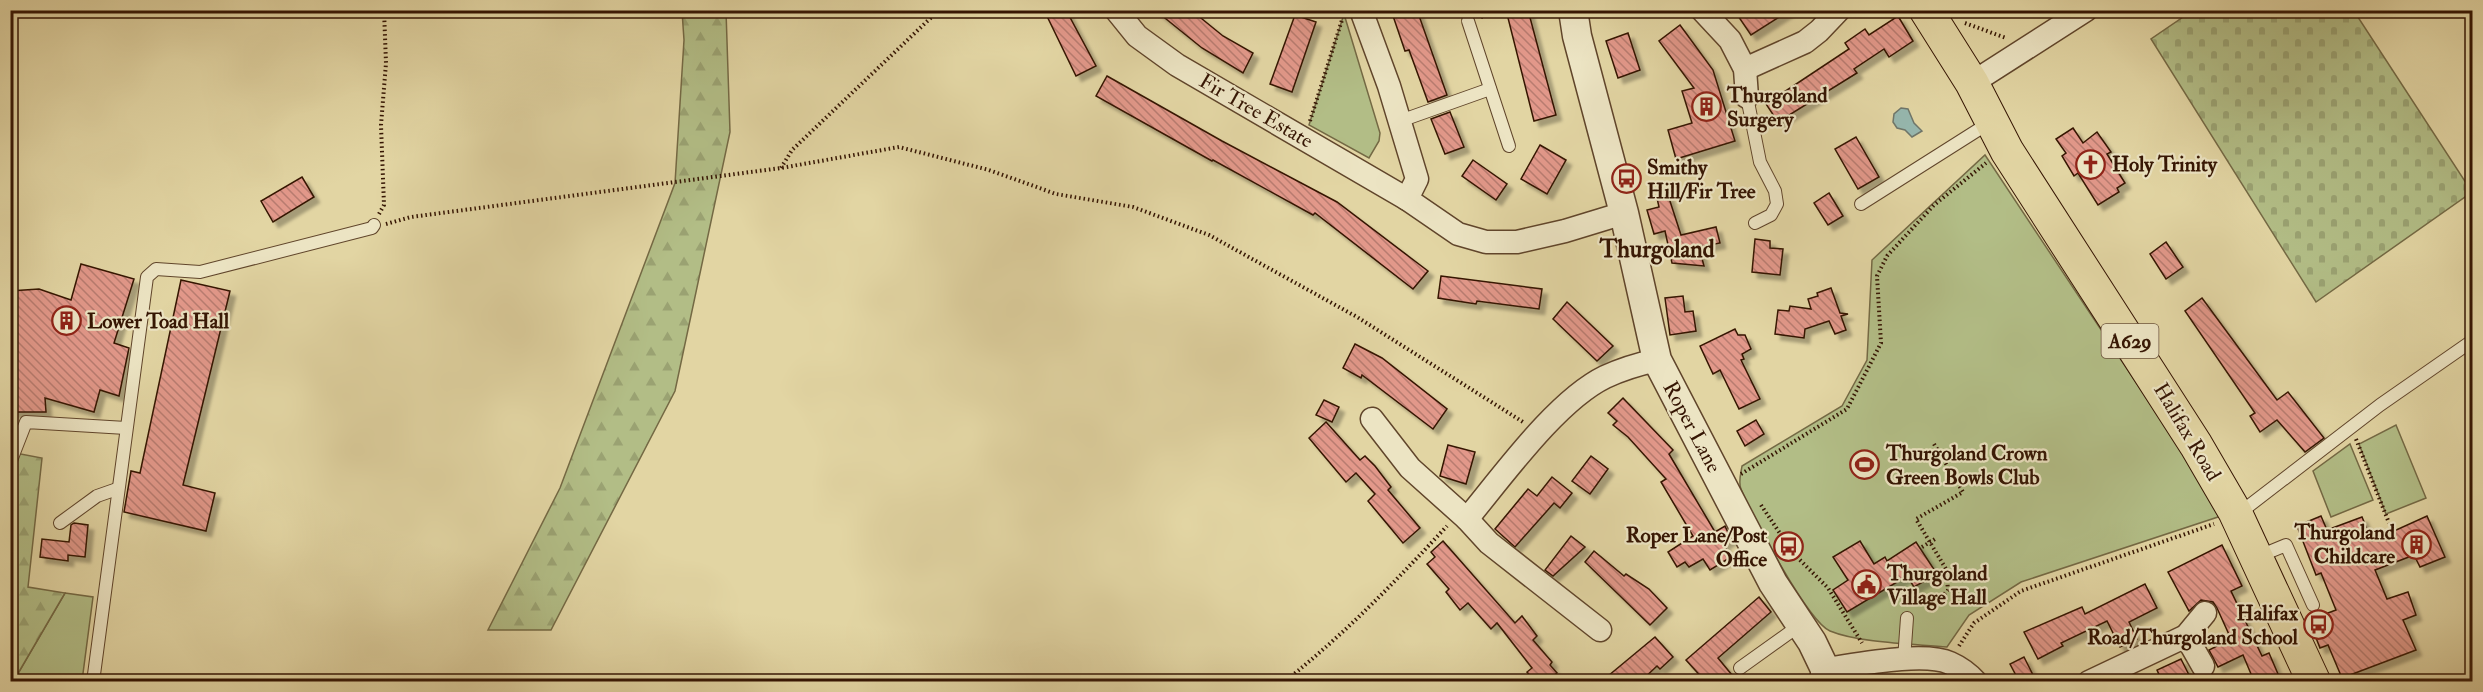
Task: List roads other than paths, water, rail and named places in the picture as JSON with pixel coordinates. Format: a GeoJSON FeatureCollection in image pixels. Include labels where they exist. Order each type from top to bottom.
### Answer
{"type":"FeatureCollection","features":[{"type":"Feature","properties":{"kind":"highway","name":"Halifax Road"},"geometry":{"type":"LineString","coordinates":[[1940,15],[1999,134],[2196,445],[2235,514],[2314,681]]}},
{"type":"Feature","properties":{"kind":"street","name":"Fir Tree Estate"},"geometry":{"type":"LineString","coordinates":[[1116,10],[1137,36],[1177,65],[1407,199],[1458,234],[1486,242],[1517,242],[1565,231],[1624,213]]}},
{"type":"Feature","properties":{"kind":"street","name":"Roper Lane"},"geometry":{"type":"LineString","coordinates":[[1572,10],[1624,213],[1657,360],[1773,583],[1800,625],[1825,675],[1871,662],[1934,659],[1949,662],[1976,681]]}},
{"type":"Feature","properties":{"kind":"street"},"geometry":{"type":"LineString","coordinates":[[1702,10],[1730,40],[1745,69],[1747,97]]}},
{"type":"Feature","properties":{"kind":"street"},"geometry":{"type":"LineString","coordinates":[[1745,69],[1804,42],[1819,31],[1839,10]]}},
{"type":"Feature","properties":{"kind":"street"},"geometry":{"type":"LineString","coordinates":[[1972,83],[2086,10]]}},
{"type":"Feature","properties":{"kind":"street"},"geometry":{"type":"LineString","coordinates":[[1353,12],[1400,121],[1417,179],[1407,199]]}},
{"type":"Feature","properties":{"kind":"street"},"geometry":{"type":"LineString","coordinates":[[1464,515],[1540,432],[1577,397],[1602,378],[1630,366],[1657,360]]}},
{"type":"Feature","properties":{"kind":"street"},"geometry":{"type":"LineString","coordinates":[[1372,419],[1410,468],[1464,515],[1489,543],[1600,630]]}},
{"type":"Feature","properties":{"kind":"street"},"geometry":{"type":"LineString","coordinates":[[2090,681],[2186,636],[2205,613]]}},
{"type":"Feature","properties":{"kind":"street"},"geometry":{"type":"LineString","coordinates":[[2186,636],[2203,666]]}},
{"type":"Feature","properties":{"kind":"lane"},"geometry":{"type":"LineString","coordinates":[[1468,21],[1509,146]]}},
{"type":"Feature","properties":{"kind":"lane"},"geometry":{"type":"LineString","coordinates":[[1400,121],[1490,89]]}},
{"type":"Feature","properties":{"kind":"lane"},"geometry":{"type":"LineString","coordinates":[[1747,97],[1760,162],[1775,191],[1777,204],[1771,215],[1755,223]]}},
{"type":"Feature","properties":{"kind":"lane"},"geometry":{"type":"LineString","coordinates":[[1861,204],[1999,134]]}},
{"type":"Feature","properties":{"kind":"lane"},"geometry":{"type":"LineString","coordinates":[[93,681],[147,277],[156,269],[200,272],[372,228],[374,225]]}},
{"type":"Feature","properties":{"kind":"lane"},"geometry":{"type":"LineString","coordinates":[[2235,514],[2472,341]]}},
{"type":"Feature","properties":{"kind":"lane"},"geometry":{"type":"LineString","coordinates":[[10,463],[26,422],[126,428]]}},
{"type":"Feature","properties":{"kind":"lane"},"geometry":{"type":"LineString","coordinates":[[60,523],[97,496],[117,489]]}},
{"type":"Feature","properties":{"kind":"lane"},"geometry":{"type":"LineString","coordinates":[[2256,558],[2286,545],[2313,605]]}},
{"type":"Feature","properties":{"kind":"lane"},"geometry":{"type":"LineString","coordinates":[[1904,660],[1907,618]]}},
{"type":"Feature","properties":{"kind":"lane"},"geometry":{"type":"LineString","coordinates":[[1740,668],[1800,625]]}},
{"type":"Feature","properties":{"kind":"water"},"geometry":{"type":"Polygon","coordinates":[[[1901,108],[1908,109],[1914,123],[1922,131],[1912,137],[1905,130],[1897,128],[1893,122],[1894,114],[1901,108]]]}},
{"type":"Feature","properties":{"kind":"place","name":"Thurgoland Surgery"},"geometry":{"type":"Point","coordinates":[1706,107]}},
{"type":"Feature","properties":{"kind":"place","name":"Holy Trinity"},"geometry":{"type":"Point","coordinates":[2091,164]}},
{"type":"Feature","properties":{"kind":"place","name":"Smithy Hill/Fir Tree"},"geometry":{"type":"Point","coordinates":[1626,179]}},
{"type":"Feature","properties":{"kind":"place","name":"Lower Toad Hall"},"geometry":{"type":"Point","coordinates":[66,321]}},
{"type":"Feature","properties":{"kind":"place","name":"Thurgoland Crown Green Bowls Club"},"geometry":{"type":"Point","coordinates":[1865,465]}},
{"type":"Feature","properties":{"kind":"place","name":"Thurgoland Childcare"},"geometry":{"type":"Point","coordinates":[2416,544]}},
{"type":"Feature","properties":{"kind":"place","name":"Roper Lane/Post Office"},"geometry":{"type":"Point","coordinates":[1788,547]}},
{"type":"Feature","properties":{"kind":"place","name":"Thurgoland Village Hall"},"geometry":{"type":"Point","coordinates":[1866,585]}},
{"type":"Feature","properties":{"kind":"place","name":"Halifax Road/Thurgoland School"},"geometry":{"type":"Point","coordinates":[2319,625]}},
{"type":"Feature","properties":{"kind":"district","name":"Thurgoland"},"geometry":{"type":"Point","coordinates":[1657,249]}}]}
